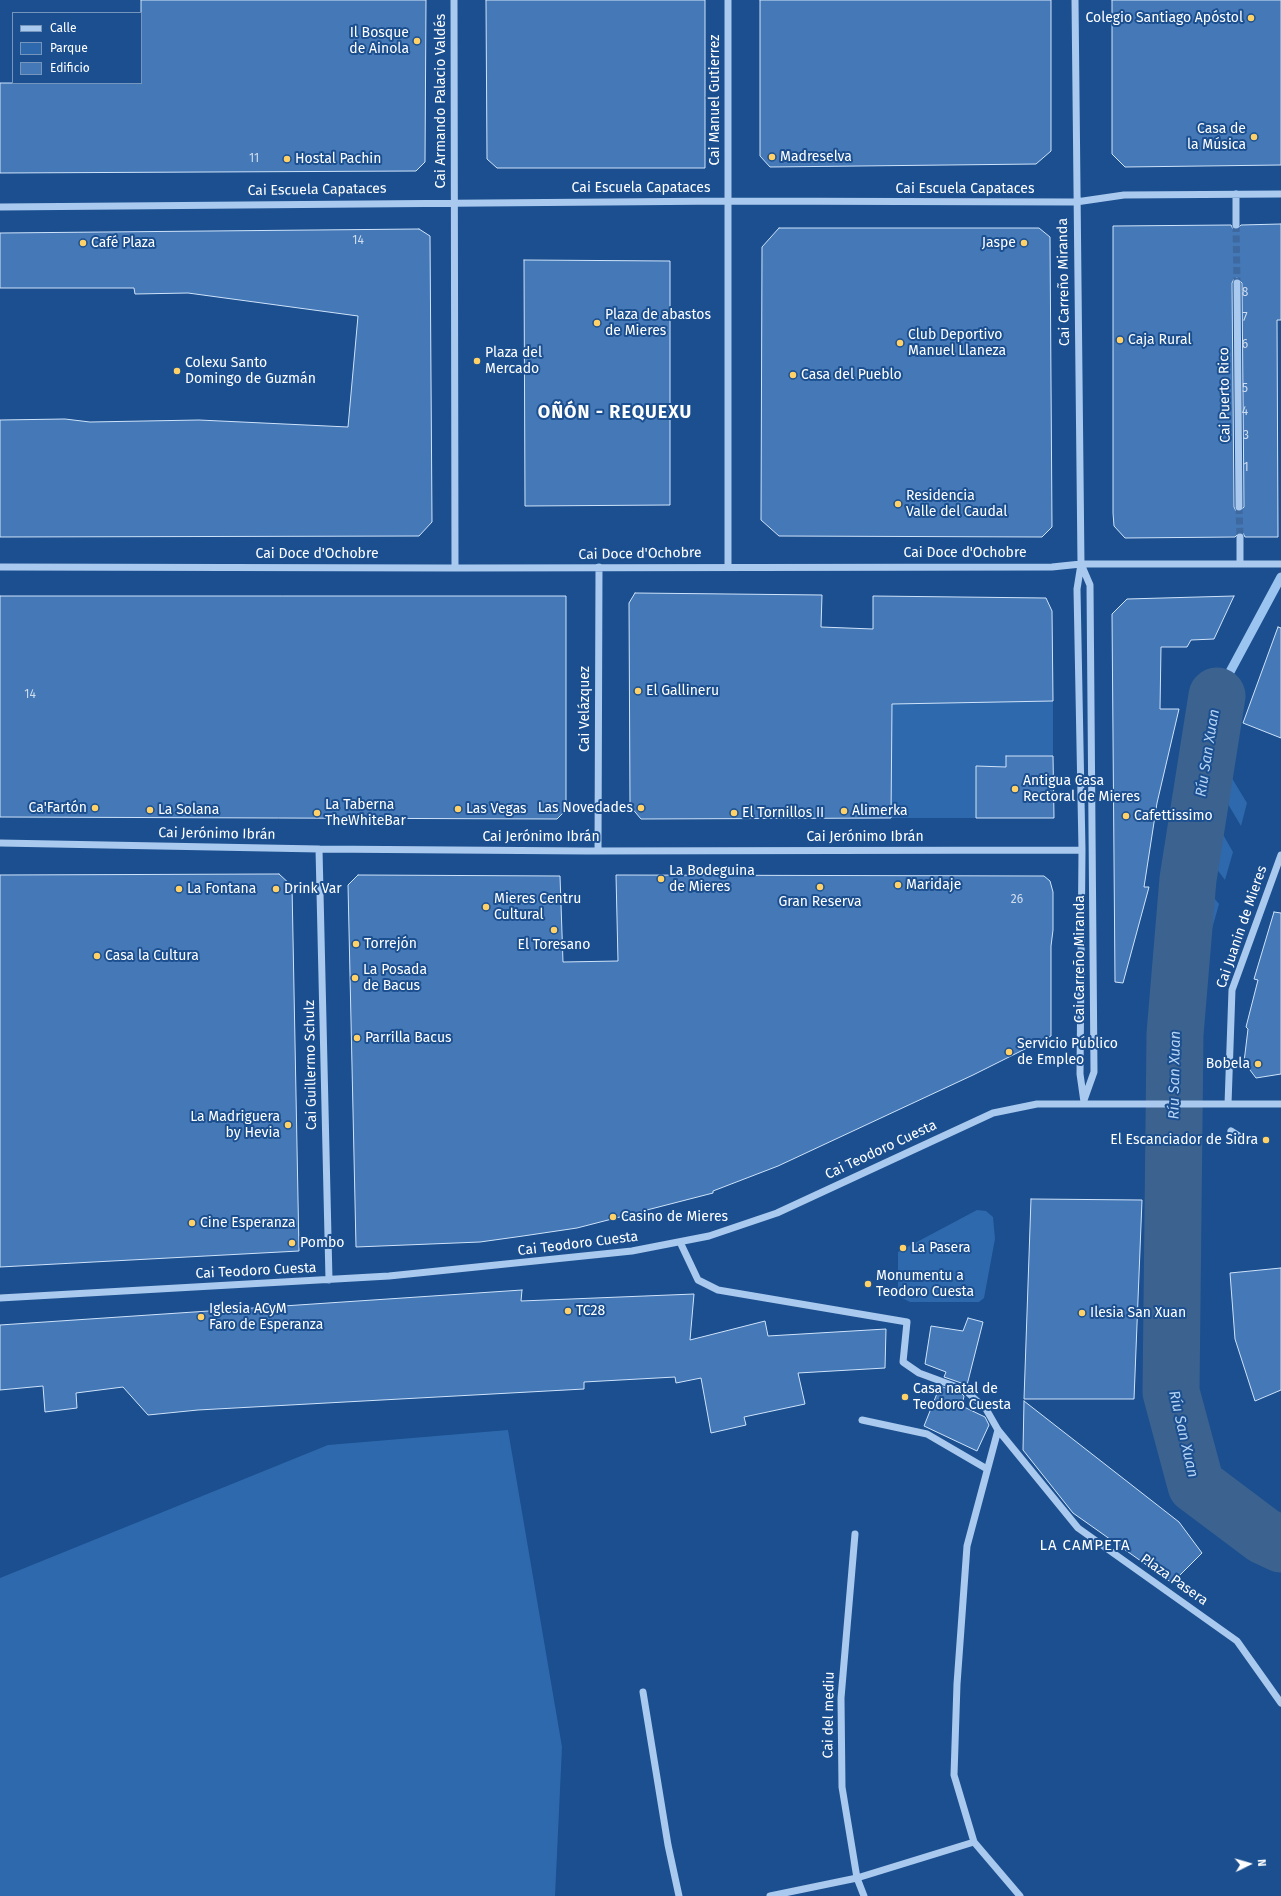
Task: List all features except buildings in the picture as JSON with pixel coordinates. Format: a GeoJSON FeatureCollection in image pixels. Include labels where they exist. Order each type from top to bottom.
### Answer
{"type":"FeatureCollection","features":[{"type":"Feature","properties":{"kind":"street","name":"Cai Armando Palacio Valdés"},"geometry":{"type":"LineString","coordinates":[[454,0],[454,202]]}},
{"type":"Feature","properties":{"kind":"street","name":"Cai Manuel Gutierrez"},"geometry":{"type":"LineString","coordinates":[[728,0],[728,201]]}},
{"type":"Feature","properties":{"kind":"street","name":"Cai Carreño Miranda"},"geometry":{"type":"LineString","coordinates":[[1076,0],[1076,202],[1081,564],[1077,589],[1082,850],[1080,1074],[1084,1102]]}},
{"type":"Feature","properties":{"kind":"street"},"geometry":{"type":"LineString","coordinates":[[1236,194],[1236,225]]}},
{"type":"Feature","properties":{"kind":"street","name":"Cai Escuela Capataces"},"geometry":{"type":"LineString","coordinates":[[0,207],[454,202],[1076,202],[1124,195],[1281,194]]}},
{"type":"Feature","properties":{"kind":"street"},"geometry":{"type":"LineString","coordinates":[[728,201],[728,566]]}},
{"type":"Feature","properties":{"kind":"street"},"geometry":{"type":"LineString","coordinates":[[454,202],[455,568]]}},
{"type":"Feature","properties":{"kind":"street","name":"Cai Puerto Rico"},"geometry":{"type":"LineString","coordinates":[[1237,283],[1240,507]]}},
{"type":"Feature","properties":{"kind":"street"},"geometry":{"type":"LineString","coordinates":[[1240,538],[1240,564]]}},
{"type":"Feature","properties":{"kind":"street","name":"Cai Carreño Miranda"},"geometry":{"type":"LineString","coordinates":[[1081,564],[1090,585],[1094,1072],[1084,1102]]}},
{"type":"Feature","properties":{"kind":"street","name":"Cai Doce d'Ochobre"},"geometry":{"type":"LineString","coordinates":[[0,567],[1052,567],[1081,564],[1279,564]]}},
{"type":"Feature","properties":{"kind":"street","name":"Cai Velázquez"},"geometry":{"type":"LineString","coordinates":[[598,851],[599,567]]}},
{"type":"Feature","properties":{"kind":"street","name":"Cai Jerónimo Ibrán"},"geometry":{"type":"LineString","coordinates":[[0,843],[319,849],[598,851],[1082,850]]}},
{"type":"Feature","properties":{"kind":"street","name":"Cai Guillermo Schulz"},"geometry":{"type":"LineString","coordinates":[[319,849],[329,1280]]}},
{"type":"Feature","properties":{"kind":"street","name":"Cai Juanin de Mieres"},"geometry":{"type":"LineString","coordinates":[[1228,1104],[1232,990],[1281,855]]}},
{"type":"Feature","properties":{"kind":"street","name":"Cai Teodoro Cuesta"},"geometry":{"type":"LineString","coordinates":[[0,1298],[329,1280],[632,1252],[709,1236],[777,1213],[992,1113],[1037,1104],[1084,1102],[1150,1104],[1281,1104]]}},
{"type":"Feature","properties":{"kind":"street"},"geometry":{"type":"LineString","coordinates":[[1231,1131],[1242,1138]]}},
{"type":"Feature","properties":{"kind":"street","name":"Plaza Pasera"},"geometry":{"type":"LineString","coordinates":[[680,1242],[698,1280],[718,1290],[907,1322],[903,1362],[919,1373],[965,1390],[986,1409],[998,1430],[1078,1528],[1237,1641],[1281,1703]]}},
{"type":"Feature","properties":{"kind":"street"},"geometry":{"type":"LineString","coordinates":[[862,1420],[927,1434],[987,1469]]}},
{"type":"Feature","properties":{"kind":"street"},"geometry":{"type":"LineString","coordinates":[[998,1430],[967,1546],[957,1692],[954,1775],[974,1842],[1020,1896]]}},
{"type":"Feature","properties":{"kind":"street","name":"Cai del mediu"},"geometry":{"type":"LineString","coordinates":[[855,1534],[841,1698],[842,1787],[857,1878],[864,1896]]}},
{"type":"Feature","properties":{"kind":"street"},"geometry":{"type":"LineString","coordinates":[[643,1692],[668,1845],[679,1896]]}},
{"type":"Feature","properties":{"kind":"street"},"geometry":{"type":"LineString","coordinates":[[770,1896],[857,1878],[974,1842]]}},
{"type":"Feature","properties":{"kind":"green space"},"geometry":{"type":"Polygon","coordinates":[[[1053,701],[1053,756],[1006,756],[1006,767],[977,766],[976,818],[891,818],[891,703],[1053,701]]]}},
{"type":"Feature","properties":{"kind":"green space"},"geometry":{"type":"Polygon","coordinates":[[[1227,770],[1247,803],[1241,826],[1222,794],[1227,770]]]}},
{"type":"Feature","properties":{"kind":"green space"},"geometry":{"type":"Polygon","coordinates":[[[1217,824],[1233,852],[1225,880],[1210,860],[1217,824]]]}},
{"type":"Feature","properties":{"kind":"green space"},"geometry":{"type":"Polygon","coordinates":[[[1205,887],[1219,904],[1204,957],[1202,909],[1205,887]]]}},
{"type":"Feature","properties":{"kind":"green space"},"geometry":{"type":"Polygon","coordinates":[[[977,1210],[986,1211],[993,1217],[995,1239],[984,1298],[979,1302],[910,1302],[904,1299],[898,1292],[898,1252],[977,1210]]]}},
{"type":"Feature","properties":{"kind":"green space"},"geometry":{"type":"Polygon","coordinates":[[[508,1430],[562,1747],[555,1896],[0,1896],[0,1578],[328,1445],[508,1430]]]}},
{"type":"Feature","properties":{"kind":"waterway","name":"Ríu San Xuan"},"geometry":{"type":"LineString","coordinates":[[1217,696],[1281,577]]}},
{"type":"Feature","properties":{"kind":"waterway","name":"Ríu San Xuan"},"geometry":{"type":"LineString","coordinates":[[1217,696],[1188,879],[1175,1034],[1171,1392],[1196,1485],[1264,1536],[1281,1544]]}},
{"type":"Feature","properties":{"kind":"tunnel"},"geometry":{"type":"LineString","coordinates":[[1236,225],[1237,283]]}},
{"type":"Feature","properties":{"kind":"tunnel"},"geometry":{"type":"LineString","coordinates":[[1239,507],[1240,537]]}},
{"type":"Feature","properties":{"kind":"place","name":"Colegio Santiago Apóstol"},"geometry":{"type":"Point","coordinates":[1251,18]}},
{"type":"Feature","properties":{"kind":"place","name":"Il Bosque de Ainola"},"geometry":{"type":"Point","coordinates":[417,41]}},
{"type":"Feature","properties":{"kind":"place","name":"Casa de la Música"},"geometry":{"type":"Point","coordinates":[1254,137]}},
{"type":"Feature","properties":{"kind":"place","name":"Madreselva"},"geometry":{"type":"Point","coordinates":[772,157]}},
{"type":"Feature","properties":{"kind":"place","name":"Hostal Pachin"},"geometry":{"type":"Point","coordinates":[287,159]}},
{"type":"Feature","properties":{"kind":"place","name":"Café Plaza"},"geometry":{"type":"Point","coordinates":[83,243]}},
{"type":"Feature","properties":{"kind":"place","name":"Jaspe"},"geometry":{"type":"Point","coordinates":[1024,243]}},
{"type":"Feature","properties":{"kind":"place","name":"Plaza de abastos de Mieres"},"geometry":{"type":"Point","coordinates":[597,323]}},
{"type":"Feature","properties":{"kind":"place","name":"Caja Rural"},"geometry":{"type":"Point","coordinates":[1120,340]}},
{"type":"Feature","properties":{"kind":"place","name":"Club Deportivo Manuel Llaneza"},"geometry":{"type":"Point","coordinates":[900,343]}},
{"type":"Feature","properties":{"kind":"place","name":"Plaza del Mercado"},"geometry":{"type":"Point","coordinates":[477,361]}},
{"type":"Feature","properties":{"kind":"place","name":"Colexu Santo Domingo de Guzmán"},"geometry":{"type":"Point","coordinates":[177,371]}},
{"type":"Feature","properties":{"kind":"place","name":"Casa del Pueblo"},"geometry":{"type":"Point","coordinates":[793,375]}},
{"type":"Feature","properties":{"kind":"place","name":"Residencia Valle del Caudal"},"geometry":{"type":"Point","coordinates":[898,504]}},
{"type":"Feature","properties":{"kind":"place","name":"El Gallineru"},"geometry":{"type":"Point","coordinates":[638,691]}},
{"type":"Feature","properties":{"kind":"place","name":"Antigua Casa Rectoral de Mieres"},"geometry":{"type":"Point","coordinates":[1015,789]}},
{"type":"Feature","properties":{"kind":"place","name":"Ca'Fartón"},"geometry":{"type":"Point","coordinates":[95,808]}},
{"type":"Feature","properties":{"kind":"place","name":"Las Novedades"},"geometry":{"type":"Point","coordinates":[641,808]}},
{"type":"Feature","properties":{"kind":"place","name":"Las Vegas"},"geometry":{"type":"Point","coordinates":[458,809]}},
{"type":"Feature","properties":{"kind":"place","name":"La Solana"},"geometry":{"type":"Point","coordinates":[150,810]}},
{"type":"Feature","properties":{"kind":"place","name":"Alimerka"},"geometry":{"type":"Point","coordinates":[844,811]}},
{"type":"Feature","properties":{"kind":"place","name":"La Taberna TheWhiteBar"},"geometry":{"type":"Point","coordinates":[317,813]}},
{"type":"Feature","properties":{"kind":"place","name":"El Tornillos II"},"geometry":{"type":"Point","coordinates":[734,813]}},
{"type":"Feature","properties":{"kind":"place","name":"Cafettissimo"},"geometry":{"type":"Point","coordinates":[1126,816]}},
{"type":"Feature","properties":{"kind":"place","name":"La Bodeguina de Mieres"},"geometry":{"type":"Point","coordinates":[661,879]}},
{"type":"Feature","properties":{"kind":"place","name":"Maridaje"},"geometry":{"type":"Point","coordinates":[898,885]}},
{"type":"Feature","properties":{"kind":"place","name":"Gran Reserva"},"geometry":{"type":"Point","coordinates":[820,887]}},
{"type":"Feature","properties":{"kind":"place","name":"La Fontana"},"geometry":{"type":"Point","coordinates":[179,889]}},
{"type":"Feature","properties":{"kind":"place","name":"Drink Var"},"geometry":{"type":"Point","coordinates":[276,889]}},
{"type":"Feature","properties":{"kind":"place","name":"Mieres Centru Cultural"},"geometry":{"type":"Point","coordinates":[486,907]}},
{"type":"Feature","properties":{"kind":"place","name":"El Toresano"},"geometry":{"type":"Point","coordinates":[554,930]}},
{"type":"Feature","properties":{"kind":"place","name":"Torrejón"},"geometry":{"type":"Point","coordinates":[356,944]}},
{"type":"Feature","properties":{"kind":"place","name":"Casa la Cultura"},"geometry":{"type":"Point","coordinates":[97,956]}},
{"type":"Feature","properties":{"kind":"place","name":"La Posada de Bacus"},"geometry":{"type":"Point","coordinates":[355,978]}},
{"type":"Feature","properties":{"kind":"place","name":"Parrilla Bacus"},"geometry":{"type":"Point","coordinates":[357,1038]}},
{"type":"Feature","properties":{"kind":"place","name":"Servicio Público de Empleo"},"geometry":{"type":"Point","coordinates":[1009,1052]}},
{"type":"Feature","properties":{"kind":"place","name":"Bobela"},"geometry":{"type":"Point","coordinates":[1258,1064]}},
{"type":"Feature","properties":{"kind":"place","name":"La Madriguera by Hevia"},"geometry":{"type":"Point","coordinates":[288,1125]}},
{"type":"Feature","properties":{"kind":"place","name":"El Escanciador de Sidra"},"geometry":{"type":"Point","coordinates":[1266,1140]}},
{"type":"Feature","properties":{"kind":"place","name":"Casino de Mieres"},"geometry":{"type":"Point","coordinates":[613,1217]}},
{"type":"Feature","properties":{"kind":"place","name":"Cine Esperanza"},"geometry":{"type":"Point","coordinates":[192,1223]}},
{"type":"Feature","properties":{"kind":"place","name":"Pombo"},"geometry":{"type":"Point","coordinates":[292,1243]}},
{"type":"Feature","properties":{"kind":"place","name":"La Pasera"},"geometry":{"type":"Point","coordinates":[903,1248]}},
{"type":"Feature","properties":{"kind":"place","name":"Monumentu a Teodoro Cuesta"},"geometry":{"type":"Point","coordinates":[868,1284]}},
{"type":"Feature","properties":{"kind":"place","name":"TC28"},"geometry":{"type":"Point","coordinates":[568,1311]}},
{"type":"Feature","properties":{"kind":"place","name":"Ilesia San Xuan"},"geometry":{"type":"Point","coordinates":[1082,1313]}},
{"type":"Feature","properties":{"kind":"place","name":"Iglesia ACyM Faro de Esperanza"},"geometry":{"type":"Point","coordinates":[201,1317]}},
{"type":"Feature","properties":{"kind":"place","name":"Casa natal de Teodoro Cuesta"},"geometry":{"type":"Point","coordinates":[905,1397]}},
{"type":"Feature","properties":{"kind":"district","name":"OÑÓN - REQUEXU"},"geometry":{"type":"Point","coordinates":[615,413]}},
{"type":"Feature","properties":{"kind":"district","name":"LA CAMPETA"},"geometry":{"type":"Point","coordinates":[1085,1546]}}]}
